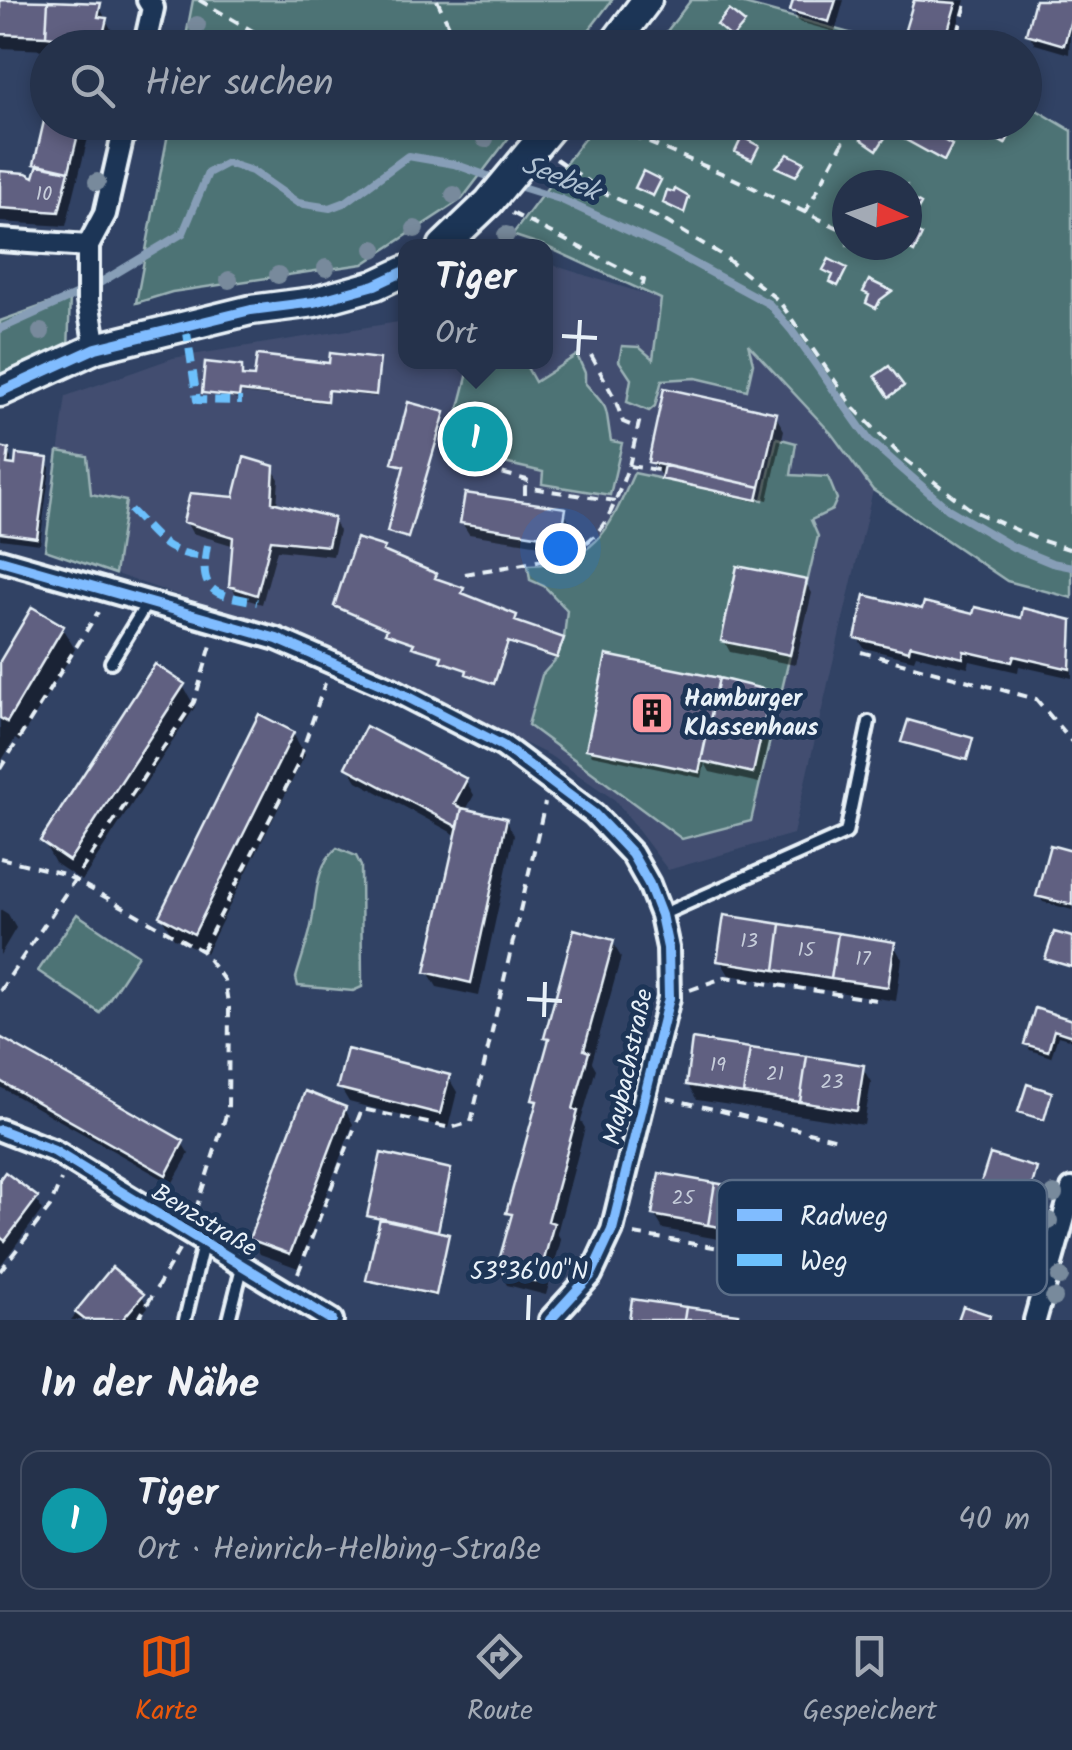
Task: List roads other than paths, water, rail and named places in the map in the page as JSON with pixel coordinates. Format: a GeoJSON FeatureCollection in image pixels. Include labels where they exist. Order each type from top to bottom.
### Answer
{"type":"FeatureCollection","features":[{"type":"Feature","properties":{"kind":"street"},"geometry":{"type":"LineString","coordinates":[[148,0],[153,8],[148,30]]}},
{"type":"Feature","properties":{"kind":"street"},"geometry":{"type":"LineString","coordinates":[[624,30],[646,0]]}},
{"type":"Feature","properties":{"kind":"street"},"geometry":{"type":"LineString","coordinates":[[96,348],[88,301],[88,246],[104,214],[122,140]]}},
{"type":"Feature","properties":{"kind":"street"},"geometry":{"type":"LineString","coordinates":[[451,239],[490,202],[540,140]]}},
{"type":"Feature","properties":{"kind":"street"},"geometry":{"type":"LineString","coordinates":[[0,240],[88,246]]}},
{"type":"Feature","properties":{"kind":"street"},"geometry":{"type":"LineString","coordinates":[[0,392],[96,348],[251,310],[314,302],[398,274]]}},
{"type":"Feature","properties":{"kind":"street","name":"Maybachstraße"},"geometry":{"type":"LineString","coordinates":[[0,560],[277,639],[390,688],[503,746],[602,821],[632,854],[661,915],[668,948],[668,998],[612,1230],[591,1275],[550,1320]]}},
{"type":"Feature","properties":{"kind":"street","name":"Benzstraße"},"geometry":{"type":"LineString","coordinates":[[0,1130],[69,1161],[332,1320]]}},
{"type":"Feature","properties":{"kind":"street"},"geometry":{"type":"LineString","coordinates":[[1047,1278],[1072,1190]]}},
{"type":"Feature","properties":{"kind":"street"},"geometry":{"type":"LineString","coordinates":[[1035,1320],[1042,1295]]}},
{"type":"Feature","properties":{"kind":"lane"},"geometry":{"type":"LineString","coordinates":[[111,662],[147,603]]}},
{"type":"Feature","properties":{"kind":"lane"},"geometry":{"type":"LineString","coordinates":[[661,915],[846,833],[869,722]]}},
{"type":"Feature","properties":{"kind":"lane"},"geometry":{"type":"LineString","coordinates":[[185,1320],[195,1239]]}},
{"type":"Feature","properties":{"kind":"lane"},"geometry":{"type":"LineString","coordinates":[[229,1320],[242,1268]]}},
{"type":"Feature","properties":{"kind":"waterway","name":"Seebek"},"geometry":{"type":"LineString","coordinates":[[0,329],[93,287],[183,233],[208,173],[227,163],[252,171],[298,203],[330,208],[346,202],[408,156],[454,164],[499,180]]}},
{"type":"Feature","properties":{"kind":"waterway","name":"Seebek"},"geometry":{"type":"LineString","coordinates":[[512,184],[560,199],[664,247],[769,304],[869,440],[948,509],[1013,547],[1072,567]]}},
{"type":"Feature","properties":{"kind":"place","name":"Tiger"},"geometry":{"type":"Point","coordinates":[475,439]}},
{"type":"Feature","properties":{"kind":"place","name":"Hamburger Klassenhaus"},"geometry":{"type":"Point","coordinates":[652,713]}}]}
